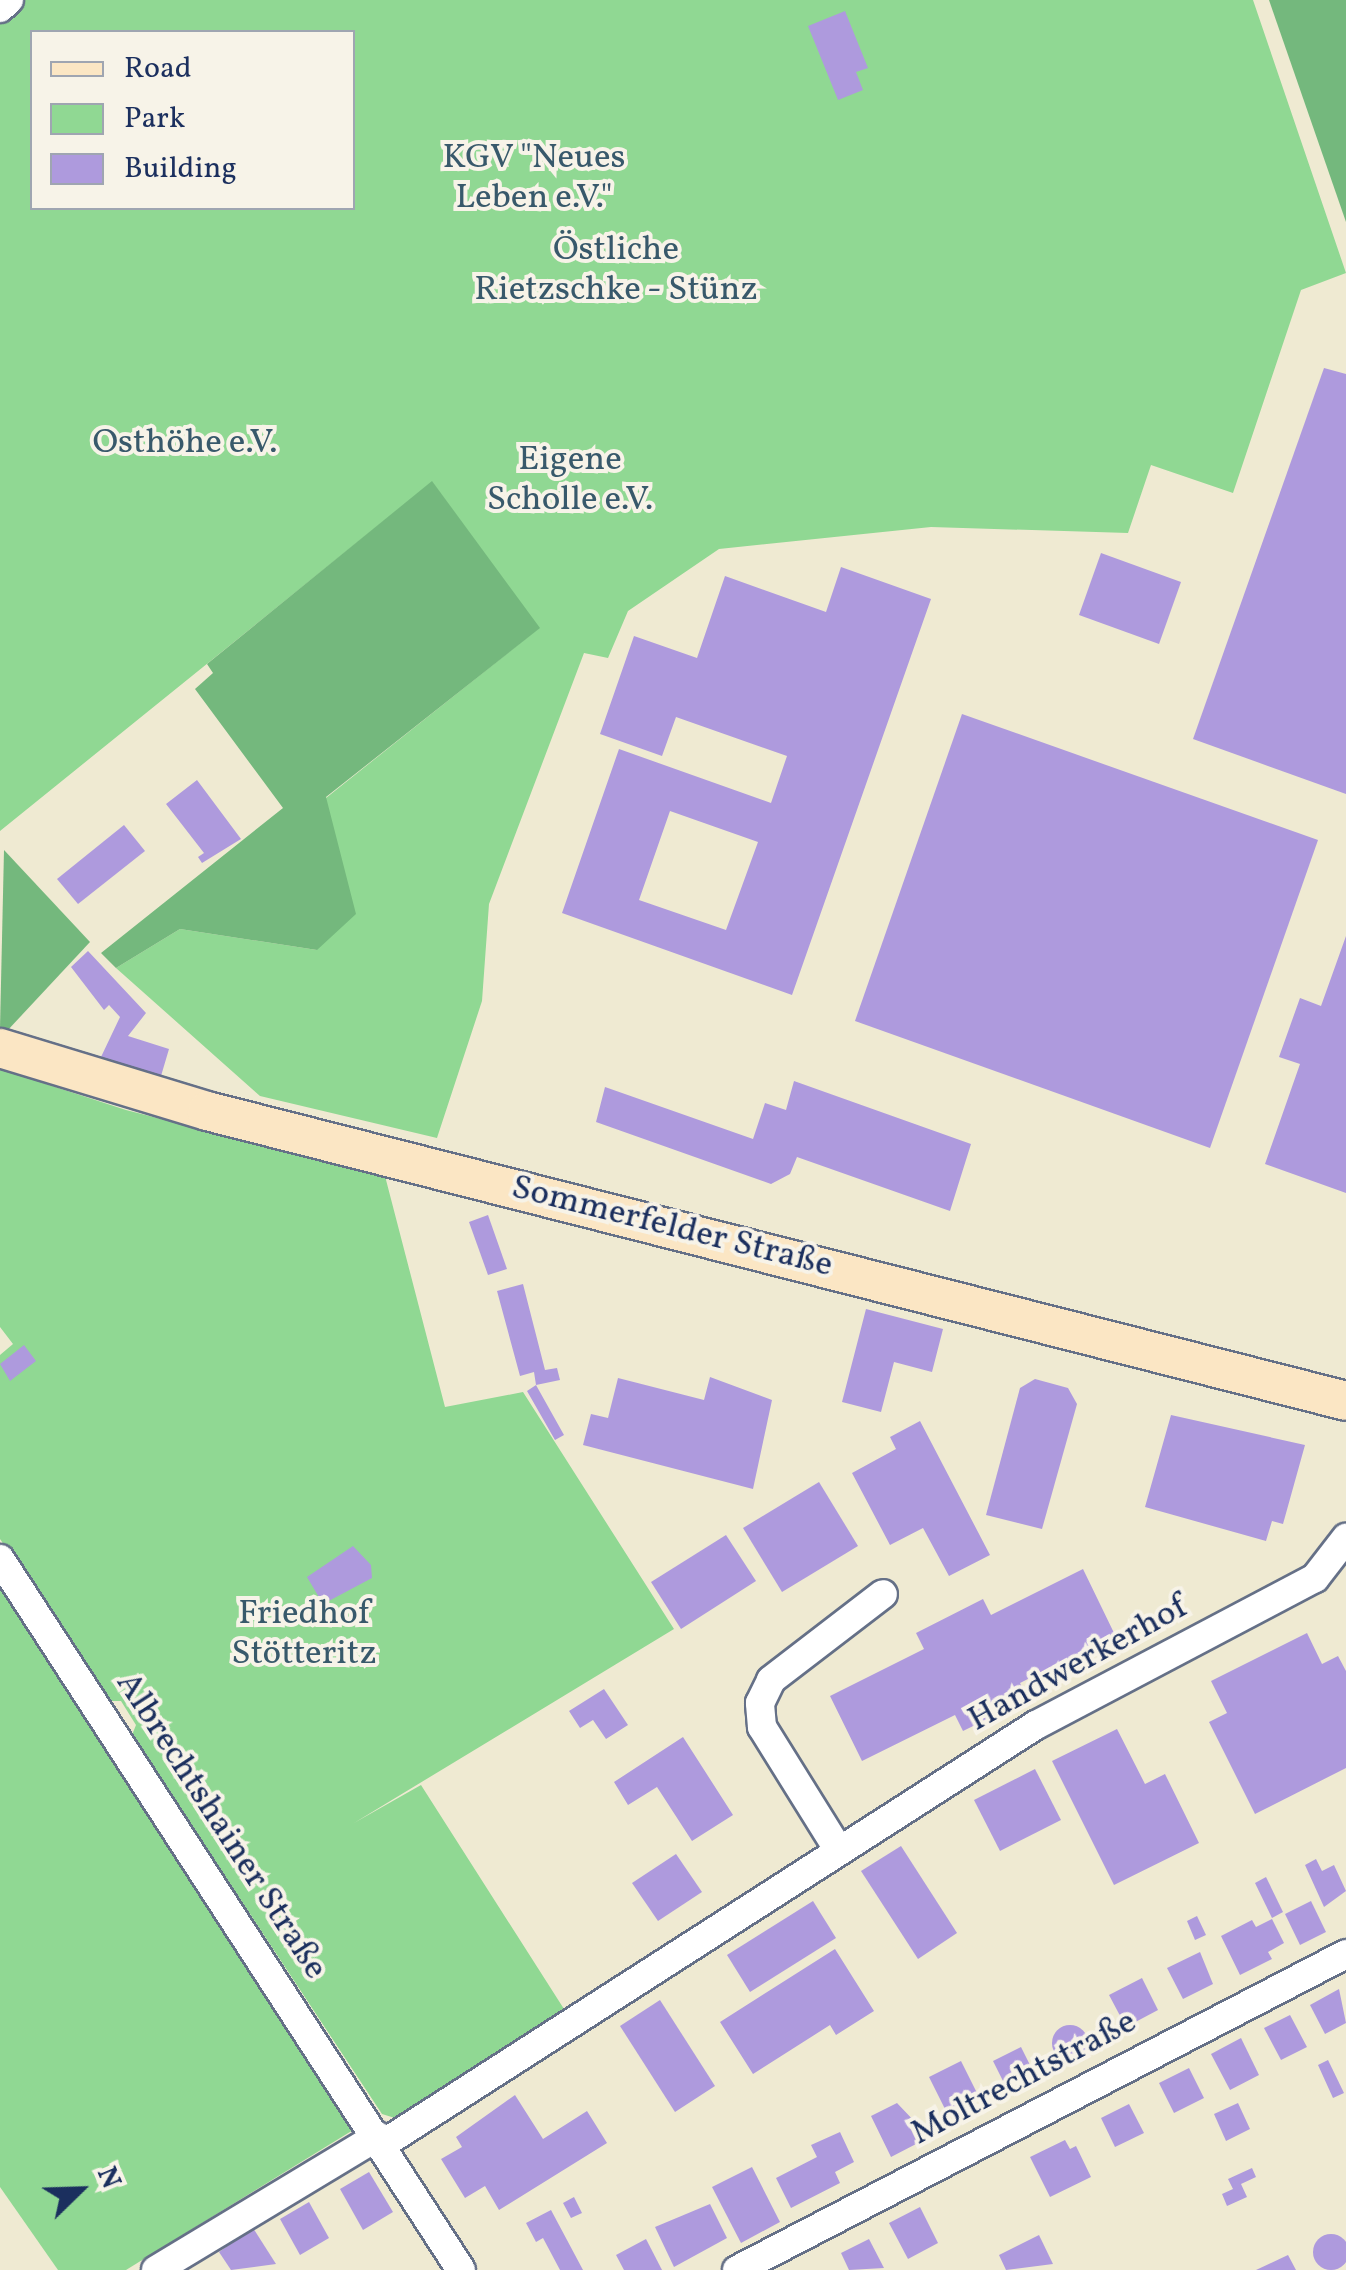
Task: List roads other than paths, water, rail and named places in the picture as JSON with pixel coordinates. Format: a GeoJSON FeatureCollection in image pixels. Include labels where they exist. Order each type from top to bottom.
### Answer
{"type":"FeatureCollection","features":[{"type":"Feature","properties":{"kind":"main road","name":"Sommerfelder Straße"},"geometry":{"type":"LineString","coordinates":[[0,1048],[207,1110],[1346,1401]]}},
{"type":"Feature","properties":{"kind":"street"},"geometry":{"type":"LineString","coordinates":[[0,8],[9,0]]}},
{"type":"Feature","properties":{"kind":"street","name":"Handwerkerhof"},"geometry":{"type":"LineString","coordinates":[[380,2140],[1036,1725],[1314,1578],[1346,1538]]}},
{"type":"Feature","properties":{"kind":"street","name":"Albrechtshainer Straße"},"geometry":{"type":"LineString","coordinates":[[0,1559],[461,2270]]}},
{"type":"Feature","properties":{"kind":"street"},"geometry":{"type":"LineString","coordinates":[[838,1849],[762,1727],[760,1703],[771,1680],[883,1594]]}},
{"type":"Feature","properties":{"kind":"street","name":"Moltrechtstraße"},"geometry":{"type":"LineString","coordinates":[[737,2270],[1346,1954]]}},
{"type":"Feature","properties":{"kind":"street"},"geometry":{"type":"LineString","coordinates":[[156,2270],[380,2140]]}},
{"type":"Feature","properties":{"kind":"park label","name":"KGV \"Neues Leben e.V.\""},"geometry":{"type":"Point","coordinates":[534,178]}},
{"type":"Feature","properties":{"kind":"park label","name":"Östliche Rietzschke - Stünz"},"geometry":{"type":"Point","coordinates":[616,270]}},
{"type":"Feature","properties":{"kind":"park label","name":"Osthöhe e.V."},"geometry":{"type":"Point","coordinates":[185,443]}},
{"type":"Feature","properties":{"kind":"park label","name":"Eigene Scholle e.V."},"geometry":{"type":"Point","coordinates":[570,480]}},
{"type":"Feature","properties":{"kind":"park label","name":"Friedhof Stötteritz"},"geometry":{"type":"Point","coordinates":[304,1634]}}]}
